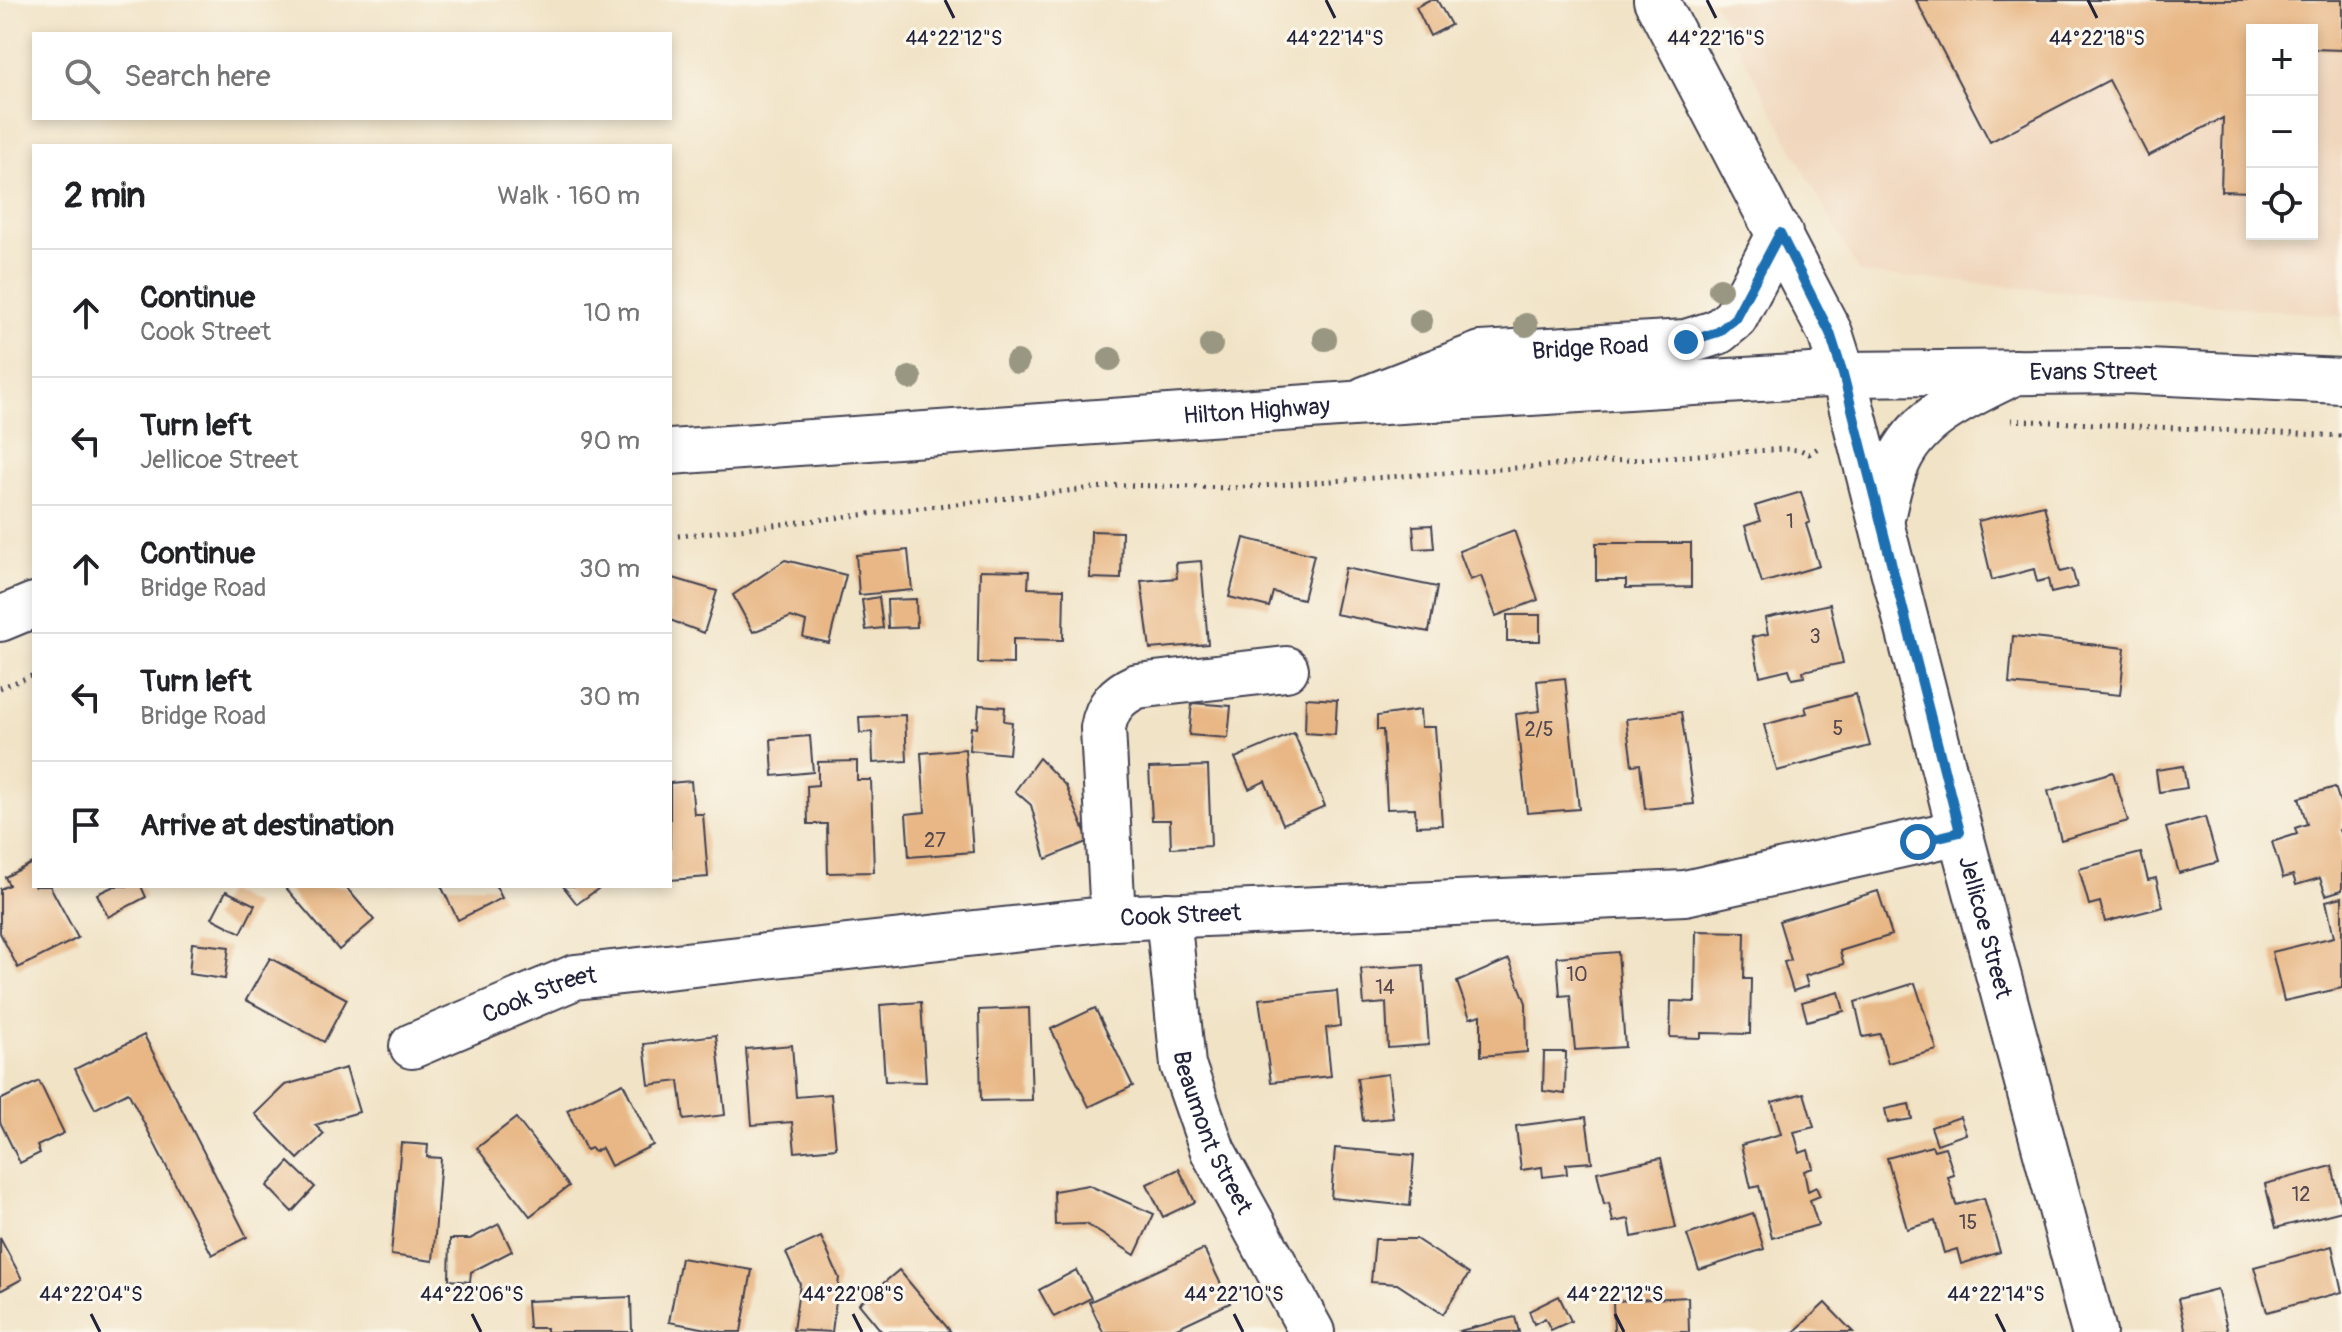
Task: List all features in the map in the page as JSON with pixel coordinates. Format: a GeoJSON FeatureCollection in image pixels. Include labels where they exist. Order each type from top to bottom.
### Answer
{"type":"FeatureCollection","features":[{"type":"Feature","properties":{"kind":"main road"},"geometry":{"type":"LineString","coordinates":[[1656,0],[1780,233],[1830,333],[1843,374]]}},
{"type":"Feature","properties":{"kind":"main road","name":"Bridge Road"},"geometry":{"type":"LineString","coordinates":[[1352,404],[1481,354],[1686,342],[1718,332],[1735,318],[1780,233]]}},
{"type":"Feature","properties":{"kind":"main road","name":"Evans Street"},"geometry":{"type":"LineString","coordinates":[[1843,374],[2126,371],[2342,381]]}},
{"type":"Feature","properties":{"kind":"main road","name":"Jellicoe Street"},"geometry":{"type":"LineString","coordinates":[[1881,523],[1898,461],[1921,428],[1945,408],[2015,372]]}},
{"type":"Feature","properties":{"kind":"main road","name":"Hilton Highway"},"geometry":{"type":"LineString","coordinates":[[672,452],[1352,404],[1843,374]]}},
{"type":"Feature","properties":{"kind":"main road","name":"Jellicoe Street"},"geometry":{"type":"LineString","coordinates":[[1843,374],[1960,832],[2094,1332]]}},
{"type":"Feature","properties":{"kind":"main road"},"geometry":{"type":"LineString","coordinates":[[0,619],[32,606]]}},
{"type":"Feature","properties":{"kind":"main road"},"geometry":{"type":"LineString","coordinates":[[1113,918],[1103,728],[1112,702],[1123,692],[1137,686],[1286,669]]}},
{"type":"Feature","properties":{"kind":"main road","name":"Cook Street"},"geometry":{"type":"LineString","coordinates":[[412,1046],[575,977],[1113,918],[1685,893],[1960,832]]}},
{"type":"Feature","properties":{"kind":"main road","name":"Beaumont Street"},"geometry":{"type":"LineString","coordinates":[[1168,915],[1183,1065],[1213,1151],[1312,1332]]}},
{"type":"Feature","properties":{"kind":"path"},"geometry":{"type":"LineString","coordinates":[[1999,420],[2342,436]]}},
{"type":"Feature","properties":{"kind":"path"},"geometry":{"type":"LineString","coordinates":[[672,537],[1120,485],[1232,488],[1784,449],[1809,454],[1820,446]]}},
{"type":"Feature","properties":{"kind":"path"},"geometry":{"type":"LineString","coordinates":[[0,688],[32,676]]}},
{"type":"Feature","properties":{"kind":"shaded area"},"geometry":{"type":"Polygon","coordinates":[[[1713,0],[2342,0],[2342,316],[1859,273],[1713,0]]]}},
{"type":"Feature","properties":{"kind":"building"},"geometry":{"type":"Polygon","coordinates":[[[1429,0],[1437,0],[1451,25],[1430,36],[1416,7],[1429,0]]]}},
{"type":"Feature","properties":{"kind":"building"},"geometry":{"type":"Polygon","coordinates":[[[1916,0],[2342,0],[2342,50],[2318,49],[2318,24],[2246,24],[2246,192],[2221,191],[2223,118],[2148,156],[2109,80],[1990,142],[1916,0]]]}},
{"type":"Feature","properties":{"kind":"building"},"geometry":{"type":"Polygon","coordinates":[[[1801,492],[1810,522],[1806,524],[1819,566],[1762,583],[1745,526],[1760,521],[1755,506],[1801,492]]]}},
{"type":"Feature","properties":{"kind":"building"},"geometry":{"type":"Polygon","coordinates":[[[2044,505],[2060,572],[2072,569],[2077,587],[2051,593],[2048,579],[2037,582],[2034,569],[1992,580],[1978,521],[2044,505]]]}},
{"type":"Feature","properties":{"kind":"building"},"geometry":{"type":"Polygon","coordinates":[[[1432,525],[1434,548],[1415,549],[1413,526],[1432,525]]]}},
{"type":"Feature","properties":{"kind":"building"},"geometry":{"type":"Polygon","coordinates":[[[1514,530],[1538,600],[1496,616],[1481,576],[1470,580],[1459,551],[1514,530]]]}},
{"type":"Feature","properties":{"kind":"building"},"geometry":{"type":"Polygon","coordinates":[[[1091,531],[1122,532],[1121,579],[1090,578],[1091,531]]]}},
{"type":"Feature","properties":{"kind":"building"},"geometry":{"type":"Polygon","coordinates":[[[1244,538],[1314,555],[1303,599],[1273,592],[1269,607],[1229,597],[1244,538]]]}},
{"type":"Feature","properties":{"kind":"building"},"geometry":{"type":"Polygon","coordinates":[[[1596,543],[1691,543],[1691,587],[1626,588],[1626,580],[1596,580],[1596,543]]]}},
{"type":"Feature","properties":{"kind":"building"},"geometry":{"type":"Polygon","coordinates":[[[908,550],[912,590],[859,595],[856,555],[908,550]]]}},
{"type":"Feature","properties":{"kind":"building"},"geometry":{"type":"Polygon","coordinates":[[[785,560],[846,575],[829,643],[803,637],[806,622],[791,617],[753,632],[733,595],[785,560]]]}},
{"type":"Feature","properties":{"kind":"building"},"geometry":{"type":"Polygon","coordinates":[[[1201,561],[1208,644],[1150,649],[1141,581],[1177,578],[1176,563],[1201,561]]]}},
{"type":"Feature","properties":{"kind":"building"},"geometry":{"type":"Polygon","coordinates":[[[1345,568],[1437,587],[1429,632],[1335,614],[1345,568]]]}},
{"type":"Feature","properties":{"kind":"building"},"geometry":{"type":"Polygon","coordinates":[[[980,570],[1029,571],[1028,588],[1064,589],[1063,640],[1013,639],[1013,664],[978,663],[980,570]]]}},
{"type":"Feature","properties":{"kind":"building"},"geometry":{"type":"Polygon","coordinates":[[[672,578],[717,591],[704,633],[672,621],[672,578]]]}},
{"type":"Feature","properties":{"kind":"building"},"geometry":{"type":"Polygon","coordinates":[[[879,597],[883,628],[866,630],[862,600],[879,597]]]}},
{"type":"Feature","properties":{"kind":"building"},"geometry":{"type":"Polygon","coordinates":[[[916,599],[917,627],[888,628],[887,600],[916,599]]]}},
{"type":"Feature","properties":{"kind":"building"},"geometry":{"type":"Polygon","coordinates":[[[1830,604],[1843,663],[1803,671],[1804,677],[1792,679],[1789,669],[1760,676],[1752,637],[1768,634],[1765,618],[1830,604]]]}},
{"type":"Feature","properties":{"kind":"building"},"geometry":{"type":"Polygon","coordinates":[[[1507,615],[1540,615],[1540,641],[1507,641],[1507,615]]]}},
{"type":"Feature","properties":{"kind":"building"},"geometry":{"type":"Polygon","coordinates":[[[2013,636],[2125,648],[2120,695],[2009,684],[2013,636]]]}},
{"type":"Feature","properties":{"kind":"building"},"geometry":{"type":"Polygon","coordinates":[[[1565,678],[1579,809],[1527,813],[1516,714],[1540,711],[1537,681],[1565,678]]]}},
{"type":"Feature","properties":{"kind":"building"},"geometry":{"type":"Polygon","coordinates":[[[1856,694],[1870,746],[1777,771],[1764,725],[1807,713],[1805,707],[1856,694]]]}},
{"type":"Feature","properties":{"kind":"building"},"geometry":{"type":"Polygon","coordinates":[[[1306,698],[1337,700],[1335,735],[1305,733],[1306,698]]]}},
{"type":"Feature","properties":{"kind":"building"},"geometry":{"type":"Polygon","coordinates":[[[1192,703],[1231,706],[1228,738],[1189,735],[1192,703]]]}},
{"type":"Feature","properties":{"kind":"building"},"geometry":{"type":"Polygon","coordinates":[[[979,705],[1005,707],[1004,721],[1012,722],[1009,754],[969,750],[971,727],[977,728],[979,705]]]}},
{"type":"Feature","properties":{"kind":"building"},"geometry":{"type":"Polygon","coordinates":[[[1420,710],[1421,727],[1435,727],[1442,825],[1416,826],[1415,808],[1387,809],[1383,730],[1377,730],[1377,716],[1420,710]]]}},
{"type":"Feature","properties":{"kind":"building"},"geometry":{"type":"Polygon","coordinates":[[[1681,712],[1694,804],[1645,809],[1640,764],[1632,765],[1626,719],[1681,712]]]}},
{"type":"Feature","properties":{"kind":"building"},"geometry":{"type":"Polygon","coordinates":[[[905,715],[907,761],[873,763],[872,732],[860,733],[859,717],[905,715]]]}},
{"type":"Feature","properties":{"kind":"building"},"geometry":{"type":"Polygon","coordinates":[[[1294,733],[1325,806],[1283,824],[1265,781],[1249,789],[1235,758],[1294,733]]]}},
{"type":"Feature","properties":{"kind":"building"},"geometry":{"type":"Polygon","coordinates":[[[810,736],[813,772],[773,776],[771,739],[810,736]]]}},
{"type":"Feature","properties":{"kind":"building"},"geometry":{"type":"Polygon","coordinates":[[[965,749],[973,852],[909,857],[906,814],[925,812],[921,753],[965,749]]]}},
{"type":"Feature","properties":{"kind":"building"},"geometry":{"type":"Polygon","coordinates":[[[1039,758],[1066,786],[1089,841],[1046,859],[1031,805],[1015,791],[1039,758]]]}},
{"type":"Feature","properties":{"kind":"building"},"geometry":{"type":"Polygon","coordinates":[[[857,761],[857,780],[871,780],[874,872],[828,873],[827,824],[808,824],[807,786],[818,785],[818,762],[857,761]]]}},
{"type":"Feature","properties":{"kind":"building"},"geometry":{"type":"Polygon","coordinates":[[[1208,766],[1211,846],[1171,848],[1170,820],[1152,820],[1149,768],[1208,766]]]}},
{"type":"Feature","properties":{"kind":"building"},"geometry":{"type":"Polygon","coordinates":[[[2183,766],[2187,788],[2159,792],[2156,770],[2183,766]]]}},
{"type":"Feature","properties":{"kind":"building"},"geometry":{"type":"Polygon","coordinates":[[[2113,772],[2128,821],[2061,840],[2048,791],[2113,772]]]}},
{"type":"Feature","properties":{"kind":"building"},"geometry":{"type":"Polygon","coordinates":[[[691,781],[694,814],[703,814],[708,877],[672,880],[672,783],[691,781]]]}},
{"type":"Feature","properties":{"kind":"building"},"geometry":{"type":"Polygon","coordinates":[[[2335,787],[2342,808],[2342,829],[2339,830],[2342,838],[2342,890],[2326,895],[2320,878],[2296,885],[2293,875],[2283,878],[2272,842],[2297,834],[2295,828],[2307,824],[2299,798],[2335,787]]]}},
{"type":"Feature","properties":{"kind":"building"},"geometry":{"type":"Polygon","coordinates":[[[2205,817],[2218,862],[2179,873],[2166,828],[2205,817]]]}},
{"type":"Feature","properties":{"kind":"building"},"geometry":{"type":"Polygon","coordinates":[[[2141,853],[2148,880],[2156,878],[2163,907],[2105,922],[2100,902],[2089,905],[2079,869],[2141,853]]]}},
{"type":"Feature","properties":{"kind":"building"},"geometry":{"type":"Polygon","coordinates":[[[32,863],[32,888],[51,888],[78,938],[18,968],[0,933],[0,889],[9,885],[5,877],[32,863]]]}},
{"type":"Feature","properties":{"kind":"building"},"geometry":{"type":"Polygon","coordinates":[[[110,888],[142,888],[146,897],[108,917],[97,894],[110,888]]]}},
{"type":"Feature","properties":{"kind":"building"},"geometry":{"type":"Polygon","coordinates":[[[286,888],[347,888],[374,920],[339,950],[286,888]]]}},
{"type":"Feature","properties":{"kind":"building"},"geometry":{"type":"Polygon","coordinates":[[[442,888],[497,888],[502,898],[458,920],[442,888]]]}},
{"type":"Feature","properties":{"kind":"building"},"geometry":{"type":"Polygon","coordinates":[[[565,888],[599,888],[577,904],[565,888]]]}},
{"type":"Feature","properties":{"kind":"building"},"geometry":{"type":"Polygon","coordinates":[[[226,891],[255,905],[241,933],[212,918],[226,891]]]}},
{"type":"Feature","properties":{"kind":"building"},"geometry":{"type":"Polygon","coordinates":[[[1878,891],[1892,935],[1840,951],[1844,964],[1805,976],[1808,986],[1793,991],[1784,962],[1791,960],[1779,921],[1878,891]]]}},
{"type":"Feature","properties":{"kind":"building"},"geometry":{"type":"Polygon","coordinates":[[[2342,897],[2342,988],[2284,1001],[2272,952],[2334,937],[2326,901],[2342,897]]]}},
{"type":"Feature","properties":{"kind":"building"},"geometry":{"type":"Polygon","coordinates":[[[1696,931],[1745,932],[1744,979],[1751,979],[1750,1034],[1701,1033],[1701,1038],[1670,1037],[1671,1001],[1695,1002],[1696,931]]]}},
{"type":"Feature","properties":{"kind":"building"},"geometry":{"type":"Polygon","coordinates":[[[192,943],[229,947],[225,979],[189,974],[192,943]]]}},
{"type":"Feature","properties":{"kind":"building"},"geometry":{"type":"Polygon","coordinates":[[[1618,952],[1625,1047],[1575,1050],[1570,995],[1560,996],[1557,957],[1618,952]]]}},
{"type":"Feature","properties":{"kind":"building"},"geometry":{"type":"Polygon","coordinates":[[[270,958],[347,999],[324,1042],[246,1000],[270,958]]]}},
{"type":"Feature","properties":{"kind":"building"},"geometry":{"type":"Polygon","coordinates":[[[1509,959],[1526,1003],[1527,1052],[1481,1056],[1481,1015],[1470,1018],[1457,982],[1509,959]]]}},
{"type":"Feature","properties":{"kind":"building"},"geometry":{"type":"Polygon","coordinates":[[[1423,965],[1429,1045],[1388,1048],[1386,1003],[1364,1005],[1361,969],[1423,965]]]}},
{"type":"Feature","properties":{"kind":"building"},"geometry":{"type":"Polygon","coordinates":[[[1915,983],[1937,1050],[1888,1063],[1880,1034],[1863,1037],[1855,1002],[1915,983]]]}},
{"type":"Feature","properties":{"kind":"building"},"geometry":{"type":"Polygon","coordinates":[[[1337,991],[1340,1026],[1326,1028],[1331,1076],[1271,1082],[1259,999],[1337,991]]]}},
{"type":"Feature","properties":{"kind":"building"},"geometry":{"type":"Polygon","coordinates":[[[1839,992],[1844,1011],[1807,1021],[1802,1002],[1839,992]]]}},
{"type":"Feature","properties":{"kind":"building"},"geometry":{"type":"Polygon","coordinates":[[[921,1002],[926,1082],[885,1081],[880,1005],[921,1002]]]}},
{"type":"Feature","properties":{"kind":"building"},"geometry":{"type":"Polygon","coordinates":[[[1029,1008],[1032,1100],[981,1101],[979,1010],[1029,1008]]]}},
{"type":"Feature","properties":{"kind":"building"},"geometry":{"type":"Polygon","coordinates":[[[1095,1008],[1133,1086],[1089,1107],[1051,1029],[1095,1008]]]}},
{"type":"Feature","properties":{"kind":"building"},"geometry":{"type":"Polygon","coordinates":[[[144,1035],[247,1237],[212,1255],[128,1092],[95,1109],[75,1069],[144,1035]]]}},
{"type":"Feature","properties":{"kind":"building"},"geometry":{"type":"Polygon","coordinates":[[[716,1035],[725,1115],[684,1120],[679,1081],[649,1085],[644,1044],[716,1035]]]}},
{"type":"Feature","properties":{"kind":"building"},"geometry":{"type":"Polygon","coordinates":[[[792,1045],[796,1097],[831,1094],[836,1148],[795,1152],[792,1122],[752,1125],[746,1049],[792,1045]]]}},
{"type":"Feature","properties":{"kind":"building"},"geometry":{"type":"Polygon","coordinates":[[[1544,1052],[1566,1052],[1565,1094],[1543,1091],[1544,1052]]]}},
{"type":"Feature","properties":{"kind":"building"},"geometry":{"type":"Polygon","coordinates":[[[346,1068],[359,1112],[315,1125],[324,1134],[298,1159],[255,1114],[285,1085],[346,1068]]]}},
{"type":"Feature","properties":{"kind":"building"},"geometry":{"type":"Polygon","coordinates":[[[1388,1074],[1393,1118],[1363,1121],[1357,1078],[1388,1074]]]}},
{"type":"Feature","properties":{"kind":"building"},"geometry":{"type":"Polygon","coordinates":[[[39,1081],[64,1133],[37,1146],[40,1153],[20,1163],[0,1122],[0,1100],[39,1081]]]}},
{"type":"Feature","properties":{"kind":"building"},"geometry":{"type":"Polygon","coordinates":[[[623,1083],[653,1145],[611,1166],[602,1148],[594,1152],[592,1148],[586,1150],[567,1110],[623,1083]]]}},
{"type":"Feature","properties":{"kind":"building"},"geometry":{"type":"Polygon","coordinates":[[[1804,1093],[1814,1127],[1794,1132],[1800,1153],[1808,1150],[1813,1168],[1804,1171],[1808,1191],[1816,1187],[1820,1196],[1810,1200],[1818,1225],[1772,1238],[1759,1186],[1751,1188],[1741,1145],[1781,1134],[1772,1102],[1804,1093]]]}},
{"type":"Feature","properties":{"kind":"building"},"geometry":{"type":"Polygon","coordinates":[[[1909,1104],[1912,1119],[1888,1123],[1885,1109],[1909,1104]]]}},
{"type":"Feature","properties":{"kind":"building"},"geometry":{"type":"Polygon","coordinates":[[[1586,1117],[1592,1162],[1566,1164],[1567,1174],[1543,1177],[1542,1167],[1521,1170],[1516,1126],[1586,1117]]]}},
{"type":"Feature","properties":{"kind":"building"},"geometry":{"type":"Polygon","coordinates":[[[1960,1117],[1966,1134],[1937,1144],[1931,1127],[1960,1117]]]}},
{"type":"Feature","properties":{"kind":"building"},"geometry":{"type":"Polygon","coordinates":[[[516,1118],[569,1186],[530,1216],[477,1148],[516,1118]]]}},
{"type":"Feature","properties":{"kind":"building"},"geometry":{"type":"Polygon","coordinates":[[[401,1143],[428,1145],[427,1157],[441,1158],[433,1261],[391,1255],[401,1143]]]}},
{"type":"Feature","properties":{"kind":"building"},"geometry":{"type":"Polygon","coordinates":[[[1932,1146],[1934,1150],[1945,1147],[1954,1175],[1948,1177],[1956,1205],[1984,1198],[2000,1252],[1961,1264],[1957,1249],[1944,1253],[1935,1221],[1907,1229],[1887,1158],[1932,1146]]]}},
{"type":"Feature","properties":{"kind":"building"},"geometry":{"type":"Polygon","coordinates":[[[1335,1148],[1414,1155],[1410,1206],[1331,1198],[1335,1148]]]}},
{"type":"Feature","properties":{"kind":"building"},"geometry":{"type":"Polygon","coordinates":[[[1661,1158],[1676,1228],[1632,1237],[1629,1219],[1613,1222],[1609,1203],[1604,1204],[1597,1172],[1661,1158]]]}},
{"type":"Feature","properties":{"kind":"building"},"geometry":{"type":"Polygon","coordinates":[[[289,1162],[315,1187],[292,1212],[267,1186],[289,1162]]]}},
{"type":"Feature","properties":{"kind":"building"},"geometry":{"type":"Polygon","coordinates":[[[2332,1166],[2342,1211],[2276,1228],[2265,1184],[2332,1166]]]}},
{"type":"Feature","properties":{"kind":"building"},"geometry":{"type":"Polygon","coordinates":[[[1179,1169],[1195,1202],[1163,1217],[1147,1184],[1179,1169]]]}},
{"type":"Feature","properties":{"kind":"building"},"geometry":{"type":"Polygon","coordinates":[[[1088,1185],[1154,1214],[1135,1255],[1086,1224],[1055,1225],[1054,1191],[1088,1185]]]}},
{"type":"Feature","properties":{"kind":"building"},"geometry":{"type":"Polygon","coordinates":[[[1753,1213],[1764,1249],[1699,1270],[1687,1235],[1753,1213]]]}},
{"type":"Feature","properties":{"kind":"building"},"geometry":{"type":"Polygon","coordinates":[[[499,1224],[512,1251],[471,1272],[470,1282],[449,1280],[450,1239],[470,1239],[499,1224]]]}},
{"type":"Feature","properties":{"kind":"building"},"geometry":{"type":"Polygon","coordinates":[[[821,1237],[839,1278],[832,1332],[793,1330],[800,1284],[786,1253],[821,1237]]]}},
{"type":"Feature","properties":{"kind":"building"},"geometry":{"type":"Polygon","coordinates":[[[0,1238],[22,1279],[0,1291],[0,1238]]]}},
{"type":"Feature","properties":{"kind":"building"},"geometry":{"type":"Polygon","coordinates":[[[1375,1239],[1416,1239],[1469,1274],[1443,1314],[1397,1284],[1371,1282],[1375,1239]]]}},
{"type":"Feature","properties":{"kind":"building"},"geometry":{"type":"Polygon","coordinates":[[[2332,1246],[2342,1292],[2267,1312],[2254,1267],[2332,1246]]]}},
{"type":"Feature","properties":{"kind":"building"},"geometry":{"type":"Polygon","coordinates":[[[1204,1249],[1230,1303],[1168,1332],[1103,1332],[1089,1302],[1204,1249]]]}},
{"type":"Feature","properties":{"kind":"building"},"geometry":{"type":"Polygon","coordinates":[[[681,1258],[752,1270],[741,1332],[723,1332],[669,1322],[681,1258]]]}},
{"type":"Feature","properties":{"kind":"building"},"geometry":{"type":"Polygon","coordinates":[[[899,1270],[951,1332],[882,1332],[859,1304],[899,1270]]]}},
{"type":"Feature","properties":{"kind":"building"},"geometry":{"type":"Polygon","coordinates":[[[1076,1270],[1091,1298],[1054,1317],[1039,1290],[1076,1270]]]}},
{"type":"Feature","properties":{"kind":"building"},"geometry":{"type":"Polygon","coordinates":[[[2217,1289],[2228,1332],[2186,1332],[2178,1299],[2217,1289]]]}},
{"type":"Feature","properties":{"kind":"building"},"geometry":{"type":"Polygon","coordinates":[[[1559,1296],[1571,1321],[1551,1330],[1545,1318],[1534,1324],[1529,1311],[1559,1296]]]}},
{"type":"Feature","properties":{"kind":"building"},"geometry":{"type":"Polygon","coordinates":[[[631,1297],[632,1332],[546,1332],[546,1328],[529,1328],[527,1301],[631,1297]]]}},
{"type":"Feature","properties":{"kind":"building"},"geometry":{"type":"Polygon","coordinates":[[[1688,1297],[1689,1332],[1614,1332],[1613,1301],[1688,1297]]]}},
{"type":"Feature","properties":{"kind":"building"},"geometry":{"type":"Polygon","coordinates":[[[1825,1303],[1853,1332],[1794,1332],[1825,1303]]]}},
{"type":"Feature","properties":{"kind":"building"},"geometry":{"type":"Polygon","coordinates":[[[1515,1317],[1519,1332],[1459,1331],[1515,1317]]]}},
{"type":"Feature","properties":{"kind":"route"},"geometry":{"type":"LineString","coordinates":[[1686,342],[1718,332],[1735,318],[1780,233],[1830,333],[1843,374],[1960,832],[1918,842]]}}]}
